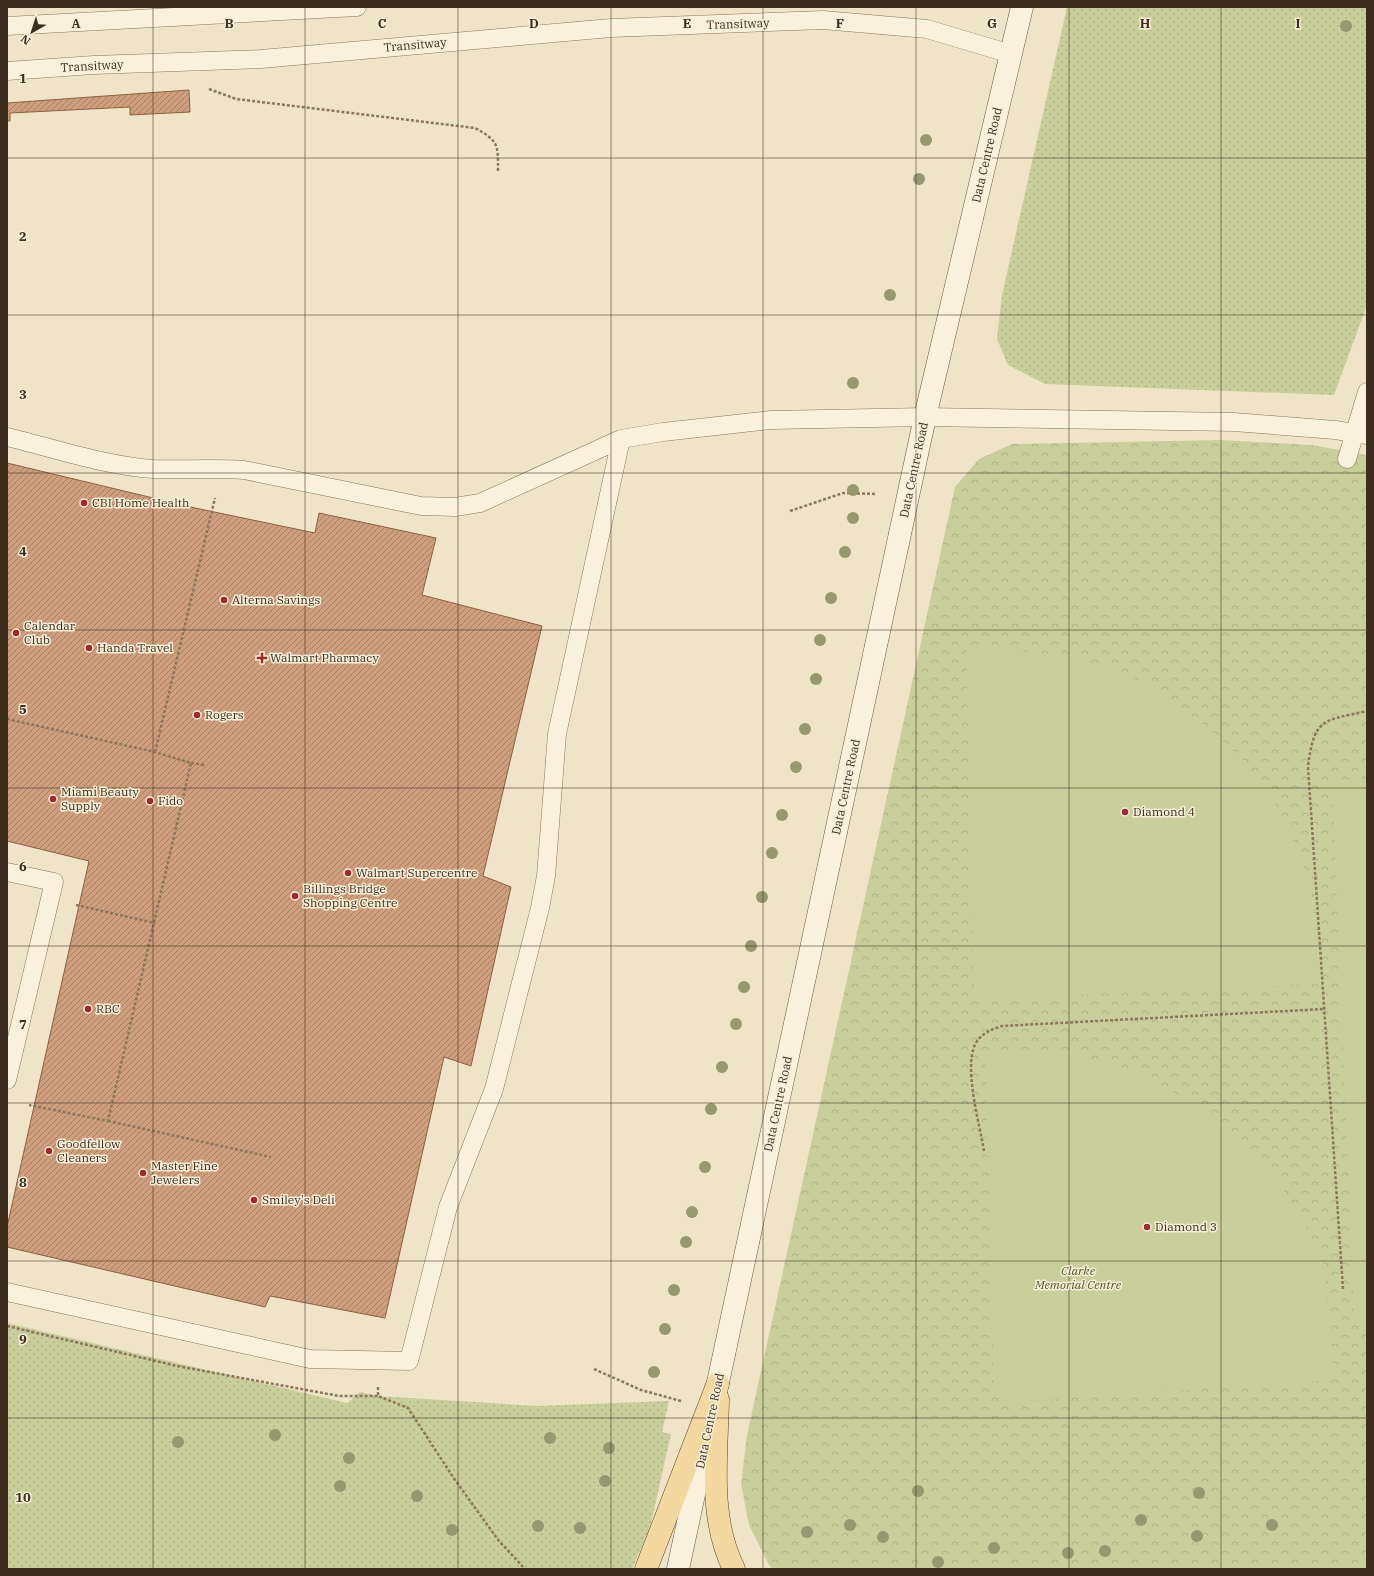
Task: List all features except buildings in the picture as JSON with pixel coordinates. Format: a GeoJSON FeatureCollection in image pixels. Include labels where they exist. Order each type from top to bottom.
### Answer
{"type":"FeatureCollection","features":[{"type":"Feature","properties":{"kind":"main road","name":"Data Centre Road"},"geometry":{"type":"LineString","coordinates":[[678,1569],[925,417],[1022,7]]}},
{"type":"Feature","properties":{"kind":"main road"},"geometry":{"type":"LineString","coordinates":[[646,1569],[718,1383]]}},
{"type":"Feature","properties":{"kind":"main road"},"geometry":{"type":"LineString","coordinates":[[718,1383],[716,1490],[720,1524],[726,1552],[734,1569]]}},
{"type":"Feature","properties":{"kind":"lane"},"geometry":{"type":"LineString","coordinates":[[7,26],[357,7]]}},
{"type":"Feature","properties":{"kind":"lane","name":"Transitway"},"geometry":{"type":"LineString","coordinates":[[7,71],[94,65],[261,59],[610,28],[825,14],[927,29],[1011,54]]}},
{"type":"Feature","properties":{"kind":"lane"},"geometry":{"type":"LineString","coordinates":[[1347,459],[1361,434],[1367,392]]}},
{"type":"Feature","properties":{"kind":"lane"},"geometry":{"type":"LineString","coordinates":[[7,437],[115,463],[152,469],[220,468],[244,470],[421,506],[455,507],[480,503],[621,439],[663,432],[771,420],[925,417],[1234,422],[1361,434]]}},
{"type":"Feature","properties":{"kind":"lane"},"geometry":{"type":"LineString","coordinates":[[7,1292],[310,1359],[409,1361],[448,1207],[494,1089],[545,882],[557,734],[621,439]]}},
{"type":"Feature","properties":{"kind":"lane"},"geometry":{"type":"LineString","coordinates":[[7,872],[54,882],[7,1080]]}},
{"type":"Feature","properties":{"kind":"path"},"geometry":{"type":"LineString","coordinates":[[206,88],[236,99],[475,128],[491,136],[498,146],[498,171]]}},
{"type":"Feature","properties":{"kind":"path"},"geometry":{"type":"LineString","coordinates":[[790,511],[843,493],[877,494]]}},
{"type":"Feature","properties":{"kind":"path"},"geometry":{"type":"LineString","coordinates":[[155,752],[215,498]]}},
{"type":"Feature","properties":{"kind":"path"},"geometry":{"type":"LineString","coordinates":[[1343,1289],[1308,767],[1313,737],[1319,726],[1329,719],[1367,711]]}},
{"type":"Feature","properties":{"kind":"path"},"geometry":{"type":"LineString","coordinates":[[7,720],[155,752],[191,763],[205,765]]}},
{"type":"Feature","properties":{"kind":"path"},"geometry":{"type":"LineString","coordinates":[[108,1121],[191,763]]}},
{"type":"Feature","properties":{"kind":"path"},"geometry":{"type":"LineString","coordinates":[[74,905],[155,923]]}},
{"type":"Feature","properties":{"kind":"path"},"geometry":{"type":"LineString","coordinates":[[984,1151],[970,1066],[972,1050],[978,1040],[988,1031],[1002,1026],[1324,1009]]}},
{"type":"Feature","properties":{"kind":"path"},"geometry":{"type":"LineString","coordinates":[[29,1105],[271,1156]]}},
{"type":"Feature","properties":{"kind":"path"},"geometry":{"type":"LineString","coordinates":[[7,1326],[177,1366],[339,1396],[378,1396],[408,1408],[455,1480],[490,1529],[525,1569]]}},
{"type":"Feature","properties":{"kind":"path"},"geometry":{"type":"LineString","coordinates":[[378,1396],[379,1360]]}},
{"type":"Feature","properties":{"kind":"path"},"geometry":{"type":"LineString","coordinates":[[594,1369],[641,1390],[709,1408]]}},
{"type":"Feature","properties":{"kind":"green space"},"geometry":{"type":"Polygon","coordinates":[[[1067,7],[1367,7],[1367,305],[1334,395],[1045,384],[1008,365],[997,339],[1002,295],[1067,7]]]}},
{"type":"Feature","properties":{"kind":"green space","name":"Clarke Memorial Centre"},"geometry":{"type":"Polygon","coordinates":[[[1220,440],[1312,445],[1367,455],[1367,1569],[773,1569],[769,1565],[749,1525],[741,1484],[747,1435],[955,487],[979,459],[1012,444],[1220,440]]]}},
{"type":"Feature","properties":{"kind":"green space","name":"Diamond 4"},"geometry":{"type":"Polygon","coordinates":[[[966,647],[1064,655],[1102,666],[1138,680],[1200,722],[1242,759],[1269,794],[1290,830],[1304,867],[1320,942],[1322,984],[984,999],[974,989],[966,647]]]}},
{"type":"Feature","properties":{"kind":"green space"},"geometry":{"type":"Polygon","coordinates":[[[1367,779],[1367,1320],[1354,1321],[1332,780],[1367,779]]]}},
{"type":"Feature","properties":{"kind":"green space","name":"Diamond 3"},"geometry":{"type":"Polygon","coordinates":[[[985,1050],[1067,1052],[1137,1073],[1196,1105],[1235,1134],[1275,1178],[1302,1219],[1323,1260],[1330,1323],[1334,1380],[1007,1402],[994,1392],[985,1050]]]}},
{"type":"Feature","properties":{"kind":"green space"},"geometry":{"type":"Polygon","coordinates":[[[7,1323],[347,1403],[360,1392],[378,1396],[536,1406],[669,1401],[662,1432],[671,1434],[650,1528],[632,1569],[7,1569],[7,1323]]]}},
{"type":"Feature","properties":{"kind":"place","name":"CBI Home Health"},"geometry":{"type":"Point","coordinates":[84,503]}},
{"type":"Feature","properties":{"kind":"place","name":"Alterna Savings"},"geometry":{"type":"Point","coordinates":[224,600]}},
{"type":"Feature","properties":{"kind":"place","name":"Calendar Club"},"geometry":{"type":"Point","coordinates":[16,633]}},
{"type":"Feature","properties":{"kind":"place","name":"Handa Travel"},"geometry":{"type":"Point","coordinates":[89,648]}},
{"type":"Feature","properties":{"kind":"place","name":"Walmart Pharmacy"},"geometry":{"type":"Point","coordinates":[262,658]}},
{"type":"Feature","properties":{"kind":"place","name":"Rogers"},"geometry":{"type":"Point","coordinates":[197,715]}},
{"type":"Feature","properties":{"kind":"place","name":"Miami Beauty Supply"},"geometry":{"type":"Point","coordinates":[53,799]}},
{"type":"Feature","properties":{"kind":"place","name":"Fido"},"geometry":{"type":"Point","coordinates":[150,801]}},
{"type":"Feature","properties":{"kind":"place","name":"Diamond 4"},"geometry":{"type":"Point","coordinates":[1125,812]}},
{"type":"Feature","properties":{"kind":"place","name":"Walmart Supercentre"},"geometry":{"type":"Point","coordinates":[348,873]}},
{"type":"Feature","properties":{"kind":"place","name":"Billings Bridge Shopping Centre"},"geometry":{"type":"Point","coordinates":[295,896]}},
{"type":"Feature","properties":{"kind":"place","name":"RBC"},"geometry":{"type":"Point","coordinates":[88,1009]}},
{"type":"Feature","properties":{"kind":"place","name":"Goodfellow Cleaners"},"geometry":{"type":"Point","coordinates":[49,1151]}},
{"type":"Feature","properties":{"kind":"place","name":"Master Fine Jewelers"},"geometry":{"type":"Point","coordinates":[143,1173]}},
{"type":"Feature","properties":{"kind":"place","name":"Smiley's Deli"},"geometry":{"type":"Point","coordinates":[254,1200]}},
{"type":"Feature","properties":{"kind":"place","name":"Diamond 3"},"geometry":{"type":"Point","coordinates":[1147,1227]}}]}
